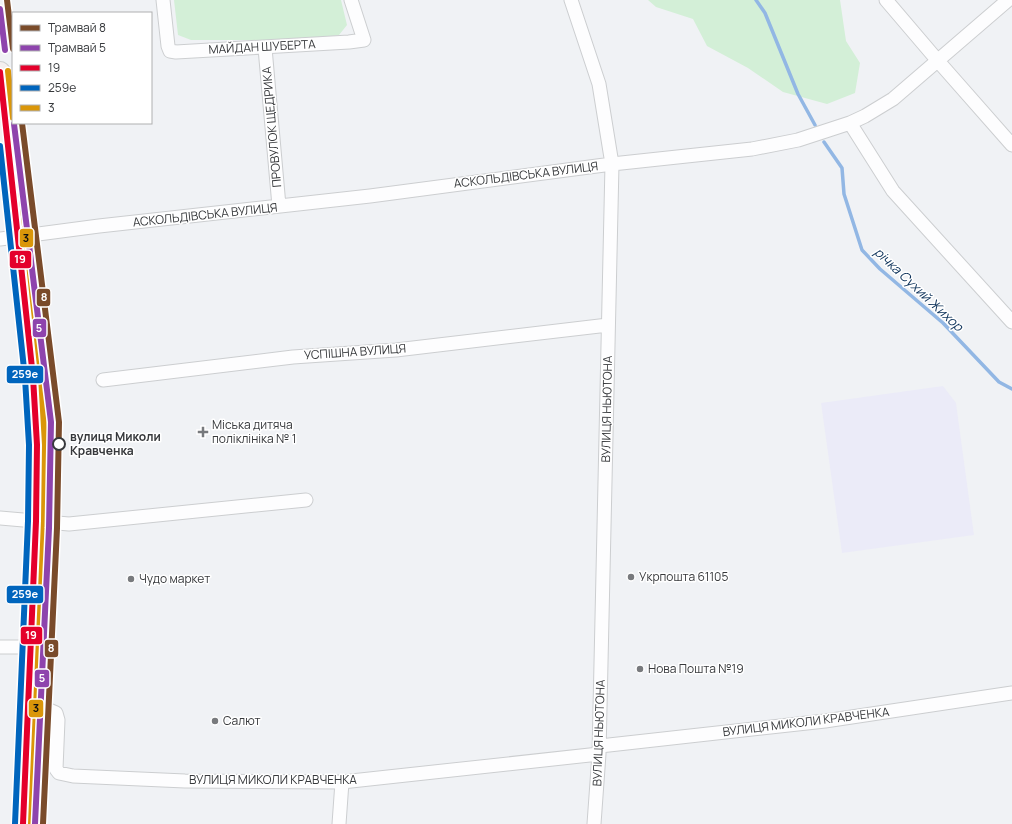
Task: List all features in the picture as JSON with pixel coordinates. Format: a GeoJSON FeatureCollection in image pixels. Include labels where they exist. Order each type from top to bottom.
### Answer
{"type":"FeatureCollection","features":[{"type":"Feature","properties":{"kind":"main road"},"geometry":{"type":"LineString","coordinates":[[0,72],[9,238],[33,377],[37,445],[36,521],[23,824]]}},
{"type":"Feature","properties":{"kind":"street","name":"МАЙДАН ШУБЕРТА"},"geometry":{"type":"LineString","coordinates":[[163,0],[168,46],[170,51],[176,52],[265,48],[364,40],[351,0]]}},
{"type":"Feature","properties":{"kind":"street","name":"ВУЛИЦЯ НЬЮТОНА"},"geometry":{"type":"LineString","coordinates":[[570,0],[599,84],[612,164],[600,750],[594,824]]}},
{"type":"Feature","properties":{"kind":"street"},"geometry":{"type":"LineString","coordinates":[[886,0],[1012,144]]}},
{"type":"Feature","properties":{"kind":"street","name":"АСКОЛЬДІВСЬКА ВУЛИЦЯ"},"geometry":{"type":"LineString","coordinates":[[9,238],[612,164],[752,149],[798,140],[850,123],[893,99],[1008,0]]}},
{"type":"Feature","properties":{"kind":"street","name":"ПРОВУЛОК ЩЕДРИКА"},"geometry":{"type":"LineString","coordinates":[[265,48],[279,206]]}},
{"type":"Feature","properties":{"kind":"street"},"geometry":{"type":"LineString","coordinates":[[850,123],[893,191],[1012,322]]}},
{"type":"Feature","properties":{"kind":"street","name":"УСПІШНА ВУЛИЦЯ"},"geometry":{"type":"LineString","coordinates":[[103,380],[293,357],[396,350],[608,325]]}},
{"type":"Feature","properties":{"kind":"street"},"geometry":{"type":"LineString","coordinates":[[0,518],[69,524],[306,500]]}},
{"type":"Feature","properties":{"kind":"street"},"geometry":{"type":"LineString","coordinates":[[0,647],[31,647]]}},
{"type":"Feature","properties":{"kind":"street","name":"ВУЛИЦЯ МИКОЛИ КРАВЧЕНКА"},"geometry":{"type":"LineString","coordinates":[[28,709],[49,710],[56,713],[58,720],[56,770],[59,773],[73,776],[185,780],[342,782],[825,721],[1012,693]]}},
{"type":"Feature","properties":{"kind":"street"},"geometry":{"type":"LineString","coordinates":[[339,824],[342,782]]}},
{"type":"Feature","properties":{"kind":"shaded area"},"geometry":{"type":"Polygon","coordinates":[[[943,386],[956,403],[974,535],[842,553],[821,403],[943,386]]]}},
{"type":"Feature","properties":{"kind":"green space"},"geometry":{"type":"Polygon","coordinates":[[[174,0],[341,0],[347,25],[339,35],[311,40],[191,40],[178,35],[174,0]]]}},
{"type":"Feature","properties":{"kind":"green space"},"geometry":{"type":"Polygon","coordinates":[[[648,0],[840,0],[846,41],[860,63],[855,93],[827,104],[783,92],[748,68],[707,46],[693,19],[656,7],[648,0]]]}},
{"type":"Feature","properties":{"kind":"waterway","name":"річка Сухий Жихор"},"geometry":{"type":"LineString","coordinates":[[756,0],[765,13],[798,94],[815,125]]}},
{"type":"Feature","properties":{"kind":"waterway","name":"річка Сухий Жихор"},"geometry":{"type":"LineString","coordinates":[[824,142],[842,168],[844,194],[862,250],[880,269],[943,323],[999,382],[1012,389]]}},
{"type":"Feature","properties":{"kind":"tram line","name":"8"},"geometry":{"type":"LineString","coordinates":[[7,0],[12,41]]}},
{"type":"Feature","properties":{"kind":"tram line","name":"5"},"geometry":{"type":"LineString","coordinates":[[0,9],[5,50]]}},
{"type":"Feature","properties":{"kind":"tram line","name":"5"},"geometry":{"type":"LineString","coordinates":[[14,124],[51,422],[49,528],[35,824]]}},
{"type":"Feature","properties":{"kind":"tram line","name":"8"},"geometry":{"type":"LineString","coordinates":[[22,124],[59,422],[57,528],[43,824]]}},
{"type":"Feature","properties":{"kind":"transit line","name":"3"},"geometry":{"type":"LineString","coordinates":[[8,71],[12,109]]}},
{"type":"Feature","properties":{"kind":"transit line","name":"19"},"geometry":{"type":"LineString","coordinates":[[0,72],[33,377],[37,445],[36,521],[23,824]]}},
{"type":"Feature","properties":{"kind":"transit line","name":"3"},"geometry":{"type":"LineString","coordinates":[[14,124],[41,376],[45,445],[44,521],[31,824]]}},
{"type":"Feature","properties":{"kind":"transit line","name":"259е"},"geometry":{"type":"LineString","coordinates":[[0,146],[25,378],[29,445],[28,521],[15,824]]}},
{"type":"Feature","properties":{"kind":"place","name":"Міська дитяча поліклініка № 1"},"geometry":{"type":"Point","coordinates":[203,432]}},
{"type":"Feature","properties":{"kind":"place","name":"вулиця Миколи Кравченка"},"geometry":{"type":"Point","coordinates":[59,444]}},
{"type":"Feature","properties":{"kind":"place","name":"Укрпошта 61105"},"geometry":{"type":"Point","coordinates":[631,577]}},
{"type":"Feature","properties":{"kind":"place","name":"Чудо маркет"},"geometry":{"type":"Point","coordinates":[131,579]}},
{"type":"Feature","properties":{"kind":"place","name":"Нова Пошта №19"},"geometry":{"type":"Point","coordinates":[640,669]}},
{"type":"Feature","properties":{"kind":"place","name":"Салют"},"geometry":{"type":"Point","coordinates":[215,721]}}]}
